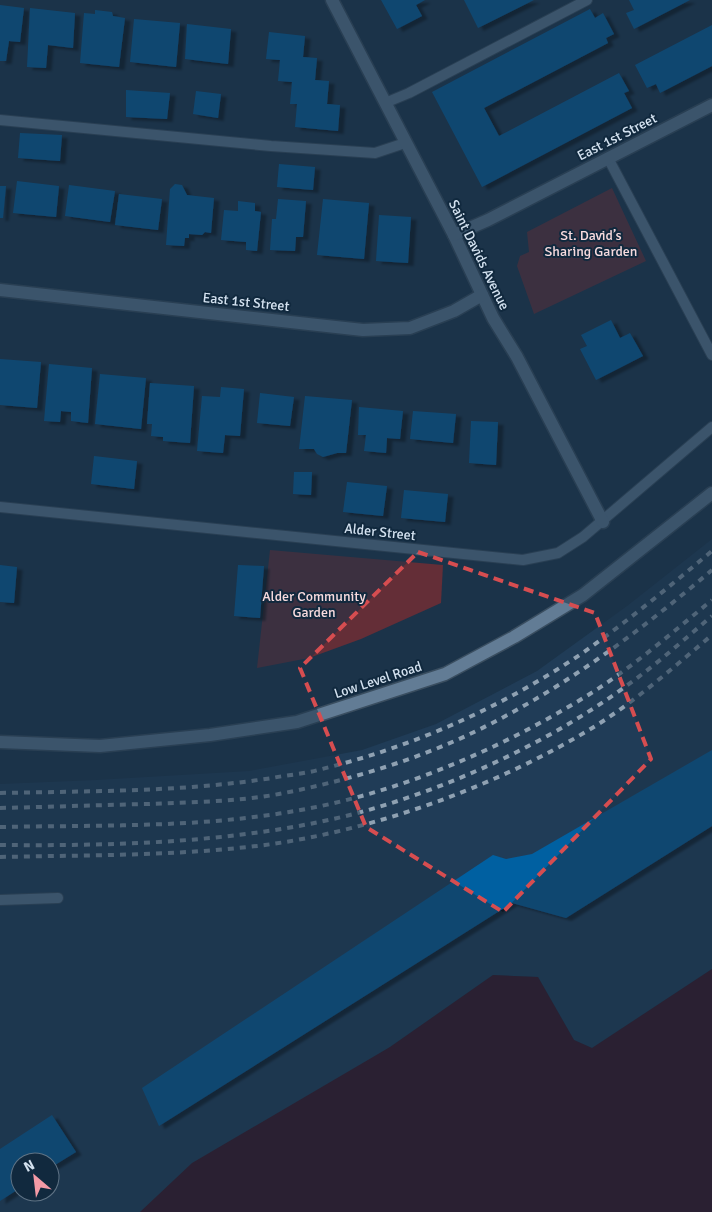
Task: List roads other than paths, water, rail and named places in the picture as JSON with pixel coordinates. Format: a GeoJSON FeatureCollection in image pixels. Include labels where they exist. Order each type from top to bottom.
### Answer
{"type":"FeatureCollection","features":[{"type":"Feature","properties":{"kind":"street","name":"Saint Davids Avenue"},"geometry":{"type":"LineString","coordinates":[[332,0],[454,235],[482,295],[517,357],[603,522]]}},
{"type":"Feature","properties":{"kind":"street","name":"East 1st Street"},"geometry":{"type":"LineString","coordinates":[[454,235],[488,220],[712,105]]}},
{"type":"Feature","properties":{"kind":"street","name":"East 1st Street"},"geometry":{"type":"LineString","coordinates":[[0,290],[363,330],[410,328],[454,310],[482,295]]}},
{"type":"Feature","properties":{"kind":"street","name":"Low Level Road"},"geometry":{"type":"LineString","coordinates":[[0,742],[100,746],[239,731],[297,722],[445,674],[514,637],[583,595],[712,493]]}},
{"type":"Feature","properties":{"kind":"lane"},"geometry":{"type":"LineString","coordinates":[[385,103],[409,93],[587,0]]}},
{"type":"Feature","properties":{"kind":"lane"},"geometry":{"type":"LineString","coordinates":[[0,120],[271,146],[375,152],[405,143]]}},
{"type":"Feature","properties":{"kind":"lane"},"geometry":{"type":"LineString","coordinates":[[608,158],[712,355]]}},
{"type":"Feature","properties":{"kind":"lane","name":"Alder Street"},"geometry":{"type":"LineString","coordinates":[[0,508],[523,560],[558,553],[603,522],[712,427]]}},
{"type":"Feature","properties":{"kind":"lane"},"geometry":{"type":"LineString","coordinates":[[0,900],[58,898]]}},
{"type":"Feature","properties":{"kind":"railway"},"geometry":{"type":"LineString","coordinates":[[0,793],[136,790],[238,783],[312,771],[388,750],[456,723],[522,690],[553,672],[617,628],[712,551]]}},
{"type":"Feature","properties":{"kind":"railway"},"geometry":{"type":"LineString","coordinates":[[0,808],[246,799],[328,783],[426,753],[505,717],[567,680],[627,638],[712,570]]}},
{"type":"Feature","properties":{"kind":"railway"},"geometry":{"type":"LineString","coordinates":[[0,827],[145,825],[217,821],[289,812],[329,804],[408,782],[485,751],[558,713],[624,671],[712,600]]}},
{"type":"Feature","properties":{"kind":"railway"},"geometry":{"type":"LineString","coordinates":[[0,845],[87,845],[220,837],[264,832],[307,824],[350,815],[388,804],[464,776],[539,741],[575,720],[641,675],[712,616]]}},
{"type":"Feature","properties":{"kind":"railway"},"geometry":{"type":"LineString","coordinates":[[0,857],[133,854],[232,849],[308,838],[394,816],[437,802],[521,767],[597,725],[656,682],[712,635]]}},
{"type":"Feature","properties":{"kind":"park label","name":"St. David’s Sharing Garden"},"geometry":{"type":"Point","coordinates":[591,244]}},
{"type":"Feature","properties":{"kind":"park label","name":"Alder Community Garden"},"geometry":{"type":"Point","coordinates":[314,604]}}]}
